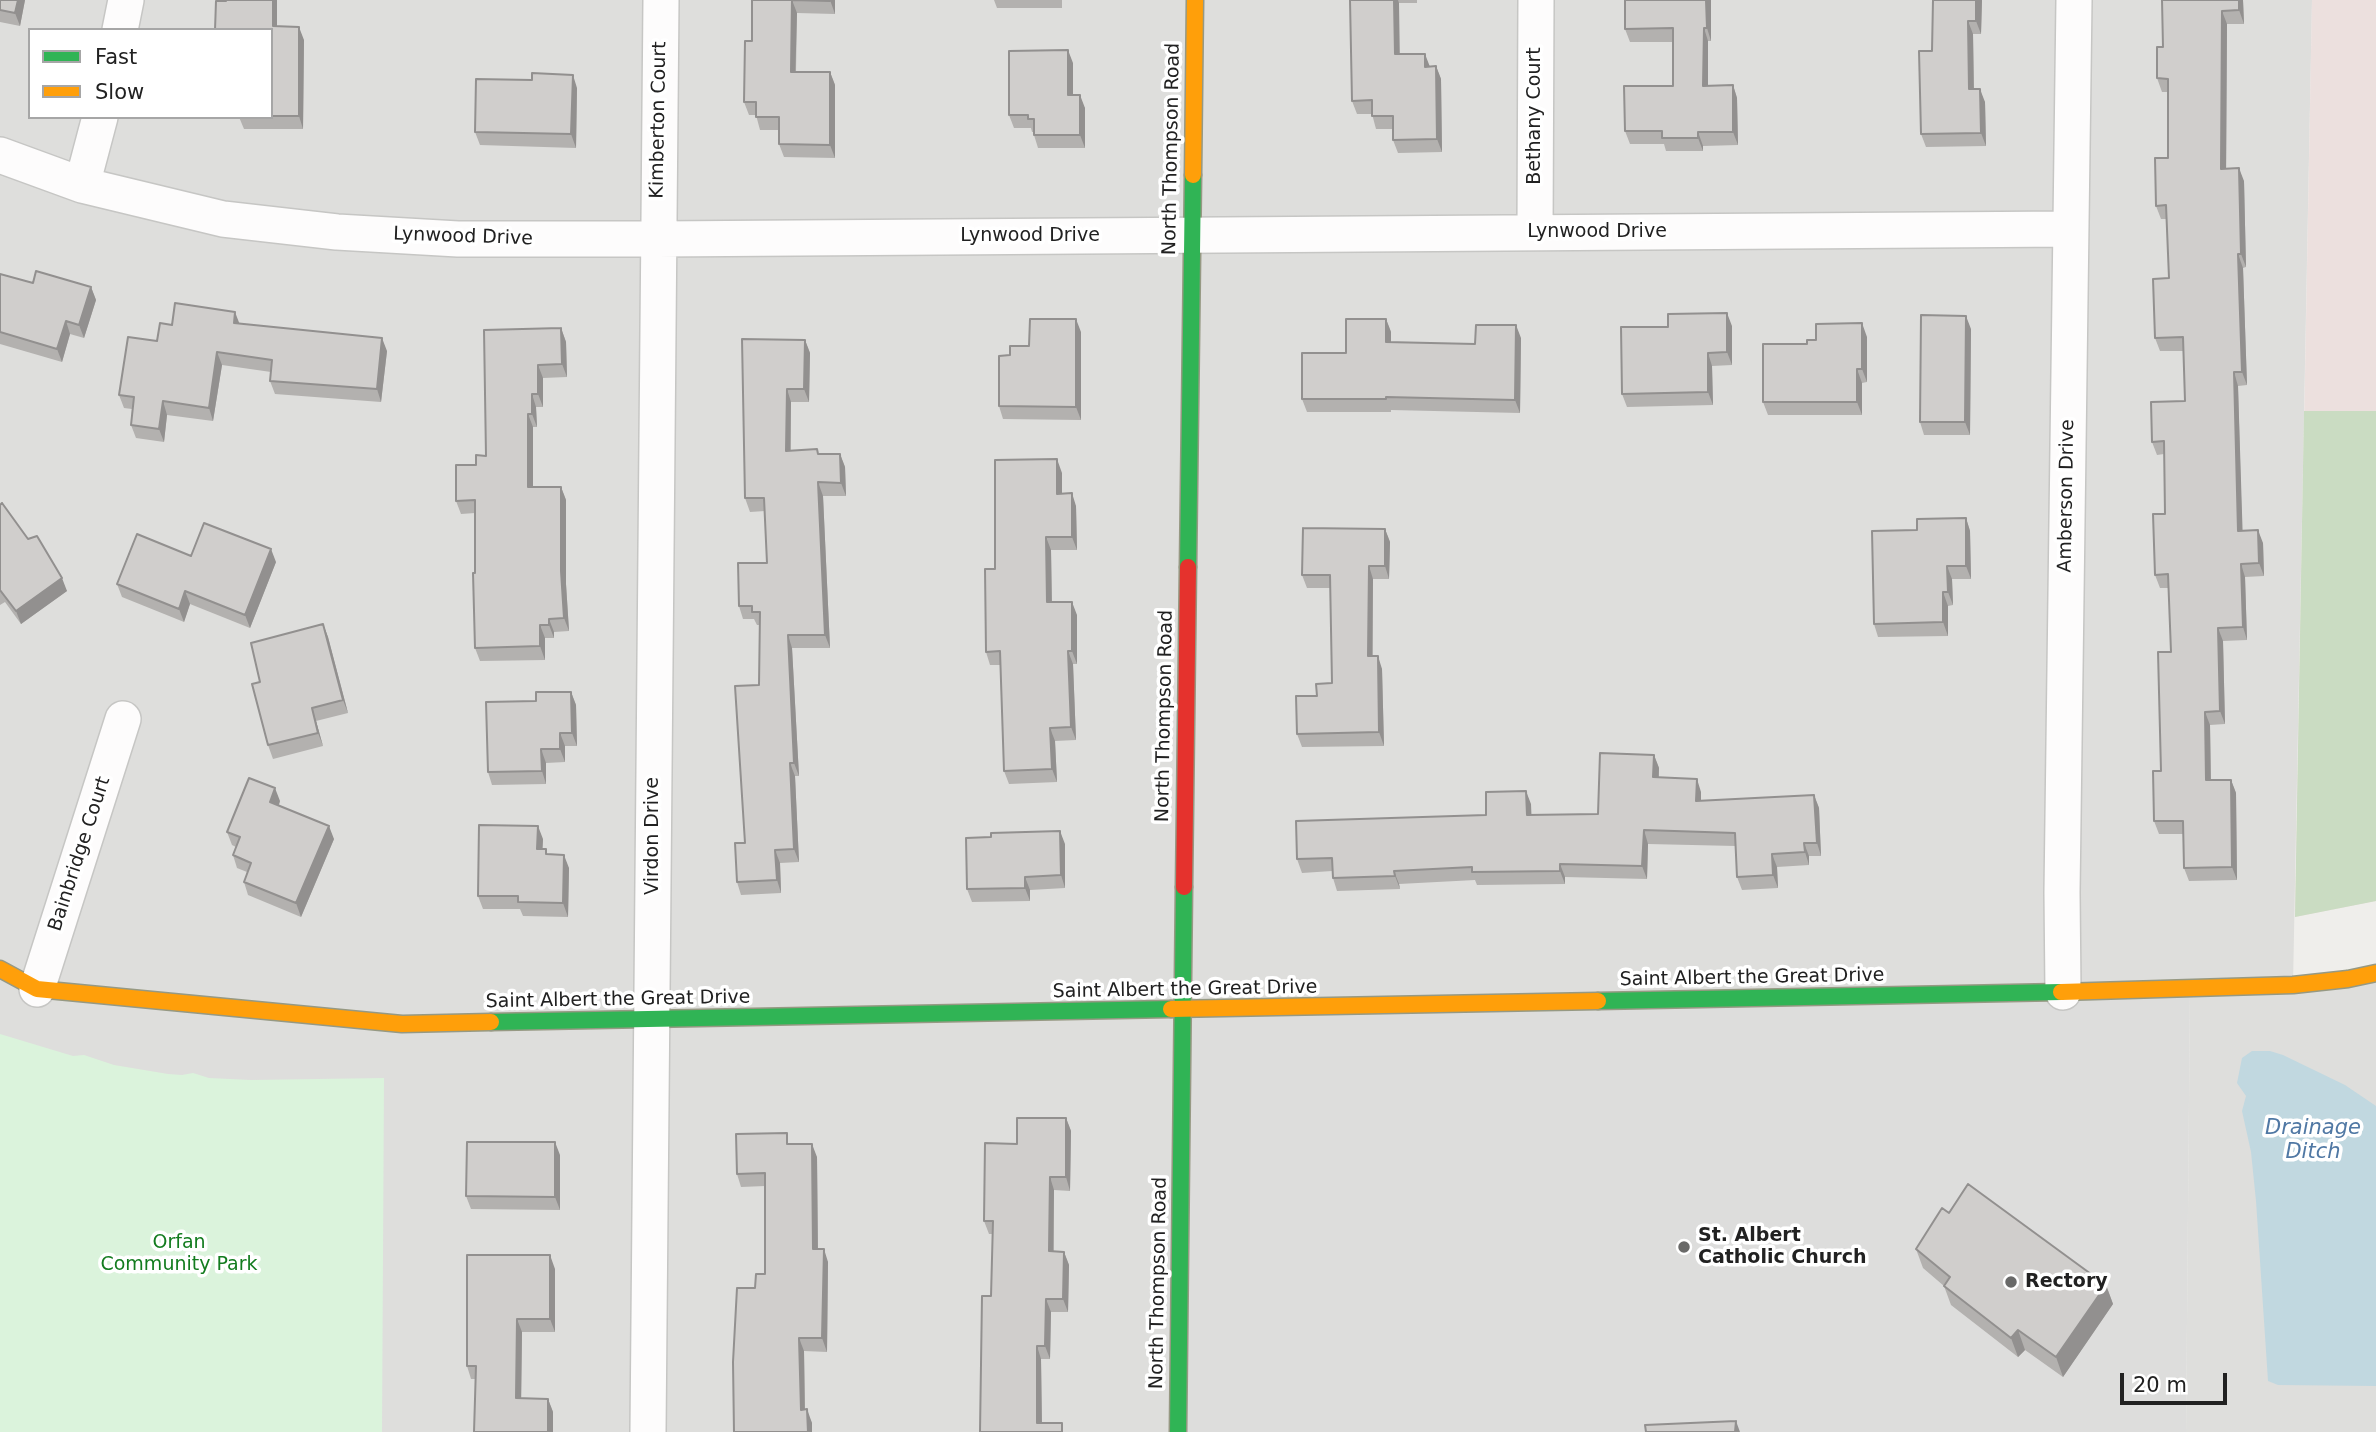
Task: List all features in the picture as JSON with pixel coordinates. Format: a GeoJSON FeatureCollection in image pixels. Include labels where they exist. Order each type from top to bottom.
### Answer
{"type":"FeatureCollection","features":[{"type":"Feature","properties":{"kind":"street"},"geometry":{"type":"LineString","coordinates":[[120,28],[126,0]]}},
{"type":"Feature","properties":{"kind":"street","name":"Kimberton Court"},"geometry":{"type":"LineString","coordinates":[[657,239],[661,0]]}},
{"type":"Feature","properties":{"kind":"street","name":"North Thompson Road"},"geometry":{"type":"LineString","coordinates":[[1178,1432],[1195,0]]}},
{"type":"Feature","properties":{"kind":"street","name":"Bethany Court"},"geometry":{"type":"LineString","coordinates":[[1535,233],[1536,0]]}},
{"type":"Feature","properties":{"kind":"street","name":"Amberson Drive"},"geometry":{"type":"LineString","coordinates":[[2063,992],[2062,892],[2074,0]]}},
{"type":"Feature","properties":{"kind":"street"},"geometry":{"type":"LineString","coordinates":[[82,185],[99,119]]}},
{"type":"Feature","properties":{"kind":"street","name":"Lynwood Drive"},"geometry":{"type":"LineString","coordinates":[[0,155],[82,185],[223,219],[337,232],[458,239],[2070,229]]}},
{"type":"Feature","properties":{"kind":"street","name":"Virdon Drive"},"geometry":{"type":"LineString","coordinates":[[648,1432],[657,239]]}},
{"type":"Feature","properties":{"kind":"street","name":"Bainbridge Court"},"geometry":{"type":"LineString","coordinates":[[37,989],[123,719]]}},
{"type":"Feature","properties":{"kind":"street","name":"Saint Albert the Great Drive"},"geometry":{"type":"LineString","coordinates":[[0,969],[37,989],[402,1024],[2063,992],[2294,985],[2376,973]]}},
{"type":"Feature","properties":{"kind":"shaded area"},"geometry":{"type":"Polygon","coordinates":[[[0,0],[2312,0],[2293,985],[2376,973],[2376,1432],[2186,1432],[2190,989],[1178,1432],[0,1432],[0,0]]]}},
{"type":"Feature","properties":{"kind":"shaded area"},"geometry":{"type":"Polygon","coordinates":[[[2312,0],[2376,0],[2376,901],[2295,917],[2312,0]]]}},
{"type":"Feature","properties":{"kind":"shaded area","name":"St. Albert Catholic Church"},"geometry":{"type":"Polygon","coordinates":[[[2190,988],[2186,1432],[1178,1432],[1182,1011],[2190,988]]]}},
{"type":"Feature","properties":{"kind":"green space"},"geometry":{"type":"Polygon","coordinates":[[[2304,411],[2376,411],[2376,901],[2295,917],[2304,411]]]}},
{"type":"Feature","properties":{"kind":"green space","name":"Orfan Community Park"},"geometry":{"type":"Polygon","coordinates":[[[0,1034],[73,1056],[84,1055],[114,1065],[168,1074],[193,1073],[209,1078],[251,1080],[384,1078],[382,1432],[0,1432],[0,1034]]]}},
{"type":"Feature","properties":{"kind":"water","name":"Drainage Ditch"},"geometry":{"type":"Polygon","coordinates":[[[2252,1051],[2270,1051],[2283,1055],[2345,1085],[2376,1106],[2376,1386],[2278,1385],[2268,1381],[2256,1201],[2251,1152],[2242,1111],[2246,1096],[2237,1083],[2242,1058],[2252,1051]]]}},
{"type":"Feature","properties":{"kind":"building"},"geometry":{"type":"Polygon","coordinates":[[[0,0],[18,0],[15,13],[0,10],[0,0]]]}},
{"type":"Feature","properties":{"kind":"building"},"geometry":{"type":"Polygon","coordinates":[[[273,0],[273,26],[299,27],[299,116],[273,116],[273,28],[215,28],[216,1],[273,0]]]}},
{"type":"Feature","properties":{"kind":"building"},"geometry":{"type":"Polygon","coordinates":[[[752,0],[792,0],[791,72],[830,72],[830,145],[779,144],[779,117],[756,117],[756,102],[744,102],[745,41],[752,41],[752,0]]]}},
{"type":"Feature","properties":{"kind":"building"},"geometry":{"type":"Polygon","coordinates":[[[1350,0],[1394,0],[1395,54],[1425,54],[1425,67],[1436,66],[1437,139],[1393,140],[1393,116],[1372,116],[1372,100],[1352,101],[1350,0]]]}},
{"type":"Feature","properties":{"kind":"building"},"geometry":{"type":"Polygon","coordinates":[[[1625,0],[1706,0],[1703,86],[1733,85],[1733,132],[1698,132],[1698,138],[1662,138],[1662,131],[1625,131],[1624,86],[1673,86],[1673,28],[1625,29],[1625,0]]]}},
{"type":"Feature","properties":{"kind":"building"},"geometry":{"type":"Polygon","coordinates":[[[1933,0],[1976,0],[1976,21],[1968,21],[1969,89],[1980,89],[1981,133],[1921,134],[1919,51],[1932,51],[1933,0]]]}},
{"type":"Feature","properties":{"kind":"building"},"geometry":{"type":"Polygon","coordinates":[[[2162,0],[2239,0],[2239,10],[2222,11],[2221,169],[2239,168],[2241,254],[2238,254],[2242,372],[2234,372],[2238,531],[2258,530],[2259,563],[2241,564],[2243,627],[2218,628],[2220,711],[2205,712],[2206,780],[2231,780],[2232,867],[2184,868],[2183,821],[2154,821],[2153,771],[2161,771],[2158,652],[2171,652],[2168,574],[2155,575],[2153,514],[2165,514],[2164,441],[2152,442],[2151,402],[2185,401],[2183,337],[2155,338],[2153,279],[2169,278],[2166,205],[2156,206],[2155,158],[2168,158],[2168,79],[2157,78],[2157,47],[2163,47],[2162,0]]]}},
{"type":"Feature","properties":{"kind":"building"},"geometry":{"type":"Polygon","coordinates":[[[1068,50],[1068,95],[1080,95],[1080,135],[1034,135],[1034,119],[1028,119],[1028,115],[1009,115],[1009,51],[1068,50]]]}},
{"type":"Feature","properties":{"kind":"building"},"geometry":{"type":"Polygon","coordinates":[[[532,73],[573,75],[571,134],[475,132],[476,79],[532,80],[532,73]]]}},
{"type":"Feature","properties":{"kind":"building"},"geometry":{"type":"Polygon","coordinates":[[[36,271],[91,287],[79,325],[66,321],[57,349],[0,332],[0,274],[33,283],[36,271]]]}},
{"type":"Feature","properties":{"kind":"building"},"geometry":{"type":"Polygon","coordinates":[[[175,303],[235,312],[234,323],[382,338],[377,389],[270,381],[272,360],[217,352],[209,408],[163,401],[159,429],[131,425],[134,397],[119,395],[128,337],[157,341],[160,323],[172,325],[175,303]]]}},
{"type":"Feature","properties":{"kind":"building"},"geometry":{"type":"Polygon","coordinates":[[[1727,313],[1727,352],[1708,353],[1708,392],[1622,394],[1621,327],[1668,327],[1668,314],[1727,313]]]}},
{"type":"Feature","properties":{"kind":"building"},"geometry":{"type":"Polygon","coordinates":[[[1921,315],[1966,316],[1965,422],[1920,422],[1921,315]]]}},
{"type":"Feature","properties":{"kind":"building"},"geometry":{"type":"Polygon","coordinates":[[[1030,319],[1076,319],[1076,407],[999,406],[999,356],[1010,355],[1010,346],[1029,346],[1030,319]]]}},
{"type":"Feature","properties":{"kind":"building"},"geometry":{"type":"Polygon","coordinates":[[[1346,319],[1386,319],[1386,342],[1475,344],[1476,325],[1516,325],[1515,400],[1386,397],[1302,399],[1302,353],[1346,353],[1346,319]]]}},
{"type":"Feature","properties":{"kind":"building"},"geometry":{"type":"Polygon","coordinates":[[[1862,323],[1862,369],[1857,369],[1857,402],[1763,402],[1763,344],[1807,344],[1807,340],[1816,340],[1816,324],[1862,323]]]}},
{"type":"Feature","properties":{"kind":"building"},"geometry":{"type":"Polygon","coordinates":[[[561,328],[562,364],[538,365],[538,394],[532,394],[532,414],[528,414],[528,487],[561,487],[564,618],[549,619],[549,625],[540,625],[540,646],[475,648],[475,500],[456,501],[456,465],[476,465],[476,455],[486,456],[484,330],[561,328]]]}},
{"type":"Feature","properties":{"kind":"building"},"geometry":{"type":"Polygon","coordinates":[[[742,339],[805,340],[804,389],[787,389],[786,451],[817,449],[818,454],[840,454],[841,483],[818,482],[825,635],[788,635],[794,763],[790,763],[794,849],[775,850],[777,880],[737,882],[735,843],[745,843],[735,686],[759,685],[760,612],[752,612],[752,606],[739,606],[738,563],[767,563],[764,498],[745,498],[742,339]]]}},
{"type":"Feature","properties":{"kind":"building"},"geometry":{"type":"Polygon","coordinates":[[[1057,459],[1057,494],[1072,493],[1072,537],[1046,537],[1047,602],[1072,602],[1072,651],[1068,651],[1071,727],[1050,728],[1052,769],[1004,771],[1000,651],[986,652],[985,569],[995,569],[995,460],[1057,459]]]}},
{"type":"Feature","properties":{"kind":"building"},"geometry":{"type":"Polygon","coordinates":[[[2,503],[28,539],[37,536],[62,578],[16,611],[0,590],[2,503]]]}},
{"type":"Feature","properties":{"kind":"building"},"geometry":{"type":"Polygon","coordinates":[[[1966,518],[1966,566],[1947,566],[1948,592],[1943,592],[1943,622],[1874,624],[1872,531],[1917,530],[1917,519],[1966,518]]]}},
{"type":"Feature","properties":{"kind":"building"},"geometry":{"type":"Polygon","coordinates":[[[204,523],[271,549],[245,615],[185,591],[179,609],[117,584],[137,534],[191,556],[204,523]]]}},
{"type":"Feature","properties":{"kind":"building"},"geometry":{"type":"Polygon","coordinates":[[[1303,528],[1385,529],[1385,566],[1369,566],[1368,656],[1378,656],[1379,732],[1297,734],[1296,696],[1317,696],[1316,684],[1332,683],[1330,575],[1302,575],[1303,528]]]}},
{"type":"Feature","properties":{"kind":"building"},"geometry":{"type":"Polygon","coordinates":[[[323,624],[343,700],[312,708],[318,733],[268,745],[252,684],[260,682],[251,643],[323,624]]]}},
{"type":"Feature","properties":{"kind":"building"},"geometry":{"type":"Polygon","coordinates":[[[536,692],[571,692],[572,733],[560,733],[560,749],[541,749],[542,771],[488,772],[486,702],[536,701],[536,692]]]}},
{"type":"Feature","properties":{"kind":"building"},"geometry":{"type":"Polygon","coordinates":[[[1600,753],[1654,755],[1653,777],[1697,779],[1696,801],[1814,795],[1817,843],[1804,843],[1805,852],[1772,854],[1773,875],[1737,877],[1735,833],[1644,830],[1642,866],[1560,864],[1560,871],[1472,872],[1472,867],[1394,871],[1395,876],[1333,878],[1332,858],[1297,859],[1296,821],[1486,815],[1486,792],[1526,791],[1527,815],[1598,814],[1600,753]]]}},
{"type":"Feature","properties":{"kind":"building"},"geometry":{"type":"Polygon","coordinates":[[[249,778],[275,788],[270,802],[329,826],[296,903],[244,882],[251,863],[233,855],[240,837],[227,832],[249,778]]]}},
{"type":"Feature","properties":{"kind":"building"},"geometry":{"type":"Polygon","coordinates":[[[479,825],[538,826],[537,849],[546,849],[546,854],[564,855],[563,903],[518,902],[518,896],[478,896],[479,825]]]}},
{"type":"Feature","properties":{"kind":"building"},"geometry":{"type":"Polygon","coordinates":[[[1060,831],[1061,875],[1025,877],[1025,888],[967,889],[966,838],[991,837],[991,833],[1060,831]]]}},
{"type":"Feature","properties":{"kind":"building"},"geometry":{"type":"Polygon","coordinates":[[[1017,1118],[1066,1118],[1066,1177],[1050,1177],[1049,1251],[1064,1252],[1063,1299],[1046,1299],[1045,1346],[1037,1346],[1037,1423],[1062,1423],[1062,1432],[980,1432],[982,1296],[991,1296],[993,1221],[984,1221],[985,1143],[1017,1144],[1017,1118]]]}},
{"type":"Feature","properties":{"kind":"building"},"geometry":{"type":"Polygon","coordinates":[[[787,1133],[787,1144],[812,1144],[813,1249],[824,1249],[822,1338],[799,1338],[801,1410],[807,1409],[808,1432],[734,1432],[733,1362],[737,1288],[755,1288],[756,1274],[765,1274],[765,1173],[737,1174],[736,1134],[787,1133]]]}},
{"type":"Feature","properties":{"kind":"building"},"geometry":{"type":"Polygon","coordinates":[[[467,1142],[555,1142],[555,1197],[466,1196],[467,1142]]]}},
{"type":"Feature","properties":{"kind":"building","name":"Rectory"},"geometry":{"type":"Polygon","coordinates":[[[1968,1184],[2106,1285],[2056,1357],[2018,1330],[2011,1338],[1944,1286],[1950,1277],[1916,1249],[1942,1208],[1949,1213],[1968,1184]]]}},
{"type":"Feature","properties":{"kind":"building"},"geometry":{"type":"Polygon","coordinates":[[[467,1255],[550,1255],[550,1319],[517,1319],[516,1398],[548,1399],[548,1432],[474,1432],[476,1366],[467,1366],[467,1255]]]}},
{"type":"Feature","properties":{"kind":"building"},"geometry":{"type":"Polygon","coordinates":[[[1736,1421],[1735,1432],[1646,1432],[1645,1425],[1736,1421]]]}},
{"type":"Feature","properties":{"kind":"traffic: fast"},"geometry":{"type":"LineString","coordinates":[[1188,567],[1193,175]]}},
{"type":"Feature","properties":{"kind":"traffic: fast"},"geometry":{"type":"LineString","coordinates":[[1178,1432],[1184,887]]}},
{"type":"Feature","properties":{"kind":"traffic: fast"},"geometry":{"type":"LineString","coordinates":[[1598,1001],[2061,992]]}},
{"type":"Feature","properties":{"kind":"traffic: fast"},"geometry":{"type":"LineString","coordinates":[[491,1022],[1171,1009]]}},
{"type":"Feature","properties":{"kind":"traffic: slow"},"geometry":{"type":"LineString","coordinates":[[1193,175],[1195,0]]}},
{"type":"Feature","properties":{"kind":"traffic: slow"},"geometry":{"type":"LineString","coordinates":[[0,969],[37,989],[402,1024],[491,1022]]}},
{"type":"Feature","properties":{"kind":"traffic: slow"},"geometry":{"type":"LineString","coordinates":[[2061,992],[2293,985],[2376,973]]}},
{"type":"Feature","properties":{"kind":"traffic: slow"},"geometry":{"type":"LineString","coordinates":[[1171,1009],[1598,1001]]}},
{"type":"Feature","properties":{"kind":"traffic: jam"},"geometry":{"type":"LineString","coordinates":[[1184,887],[1188,567]]}},
{"type":"Feature","properties":{"kind":"place","name":"St. Albert Catholic Church"},"geometry":{"type":"Point","coordinates":[1684,1247]}},
{"type":"Feature","properties":{"kind":"place","name":"Rectory"},"geometry":{"type":"Point","coordinates":[2011,1282]}}]}
